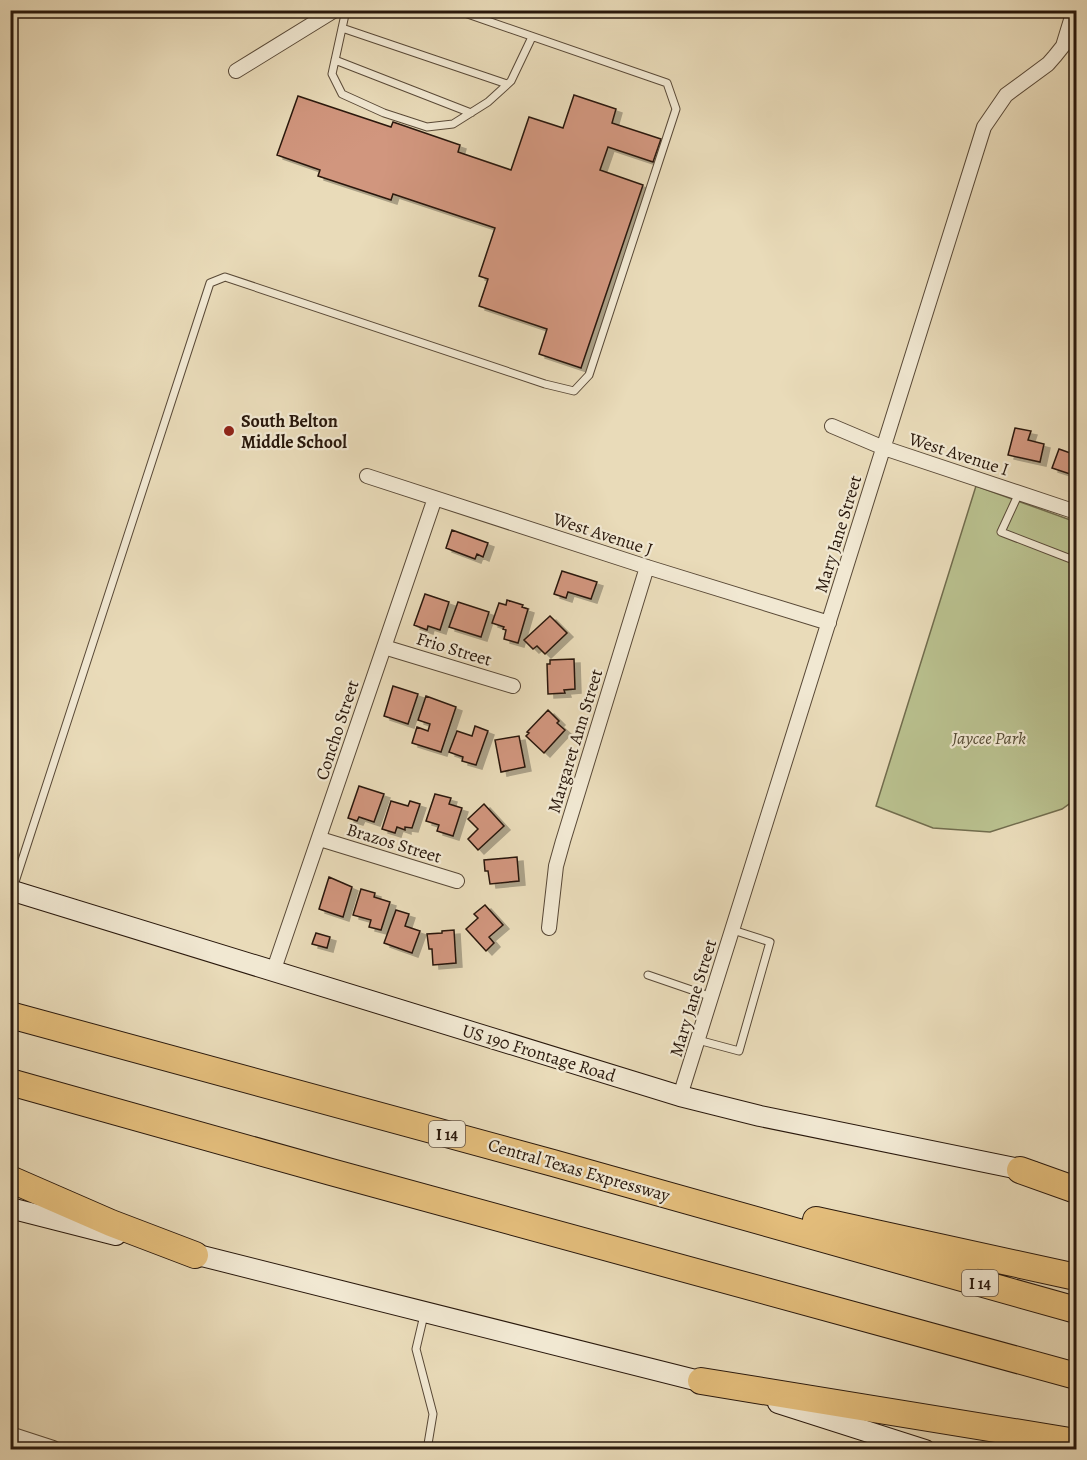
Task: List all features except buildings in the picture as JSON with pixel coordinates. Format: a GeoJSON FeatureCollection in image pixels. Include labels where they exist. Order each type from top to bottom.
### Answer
{"type":"FeatureCollection","features":[{"type":"Feature","properties":{"kind":"highway","name":"Central Texas Expressway"},"geometry":{"type":"LineString","coordinates":[[10,1015],[553,1163],[1077,1310]]}},
{"type":"Feature","properties":{"kind":"highway"},"geometry":{"type":"LineString","coordinates":[[10,1082],[1077,1376]]}},
{"type":"Feature","properties":{"kind":"highway"},"geometry":{"type":"LineString","coordinates":[[553,1163],[1077,1277]]}},
{"type":"Feature","properties":{"kind":"highway"},"geometry":{"type":"LineString","coordinates":[[1020,1170],[1077,1190]]}},
{"type":"Feature","properties":{"kind":"highway"},"geometry":{"type":"LineString","coordinates":[[10,1179],[111,1223],[195,1255]]}},
{"type":"Feature","properties":{"kind":"highway"},"geometry":{"type":"LineString","coordinates":[[701,1382],[1077,1442]]}},
{"type":"Feature","properties":{"kind":"main road","name":"US 190 Frontage Road"},"geometry":{"type":"LineString","coordinates":[[11,890],[680,1096],[769,1118],[1077,1182]]}},
{"type":"Feature","properties":{"kind":"main road"},"geometry":{"type":"LineString","coordinates":[[10,1208],[760,1397],[925,1449]]}},
{"type":"Feature","properties":{"kind":"street"},"geometry":{"type":"LineString","coordinates":[[236,71],[335,10]]}},
{"type":"Feature","properties":{"kind":"street","name":"Mary Jane Street"},"geometry":{"type":"LineString","coordinates":[[680,1096],[984,127],[1005,95],[1048,64],[1063,46],[1074,10]]}},
{"type":"Feature","properties":{"kind":"street","name":"West Avenue I"},"geometry":{"type":"LineString","coordinates":[[832,426],[884,448],[1077,512]]}},
{"type":"Feature","properties":{"kind":"street","name":"West Avenue J"},"geometry":{"type":"LineString","coordinates":[[367,476],[647,567],[829,623]]}},
{"type":"Feature","properties":{"kind":"street","name":"Concho Street"},"geometry":{"type":"LineString","coordinates":[[273,972],[435,498]]}},
{"type":"Feature","properties":{"kind":"street","name":"Margaret Ann Street"},"geometry":{"type":"LineString","coordinates":[[549,928],[556,866],[647,567]]}},
{"type":"Feature","properties":{"kind":"street","name":"Frio Street"},"geometry":{"type":"LineString","coordinates":[[384,646],[513,686]]}},
{"type":"Feature","properties":{"kind":"street","name":"Brazos Street"},"geometry":{"type":"LineString","coordinates":[[320,839],[457,881]]}},
{"type":"Feature","properties":{"kind":"street"},"geometry":{"type":"LineString","coordinates":[[10,1436],[53,1449]]}},
{"type":"Feature","properties":{"kind":"lane"},"geometry":{"type":"LineString","coordinates":[[346,10],[332,74],[342,94],[384,113],[427,127],[453,123],[488,102],[507,84],[532,37]]}},
{"type":"Feature","properties":{"kind":"lane"},"geometry":{"type":"LineString","coordinates":[[11,890],[210,283],[225,277],[545,384],[574,391],[589,375],[676,109],[667,83],[456,10]]}},
{"type":"Feature","properties":{"kind":"lane"},"geometry":{"type":"LineString","coordinates":[[342,28],[507,84]]}},
{"type":"Feature","properties":{"kind":"lane"},"geometry":{"type":"LineString","coordinates":[[335,60],[471,113]]}},
{"type":"Feature","properties":{"kind":"lane"},"geometry":{"type":"LineString","coordinates":[[1019,493],[1001,532],[1077,561]]}},
{"type":"Feature","properties":{"kind":"lane"},"geometry":{"type":"LineString","coordinates":[[698,1040],[739,1051],[770,942],[733,930]]}},
{"type":"Feature","properties":{"kind":"lane"},"geometry":{"type":"LineString","coordinates":[[648,975],[712,997]]}},
{"type":"Feature","properties":{"kind":"lane"},"geometry":{"type":"LineString","coordinates":[[424,1312],[416,1349],[433,1414],[428,1449]]}},
{"type":"Feature","properties":{"kind":"green space","name":"Jaycee Park"},"geometry":{"type":"Polygon","coordinates":[[[976,486],[1076,522],[1076,799],[1062,809],[990,832],[933,828],[876,806],[976,486]]]}},
{"type":"Feature","properties":{"kind":"place","name":"South Belton Middle School"},"geometry":{"type":"Point","coordinates":[229,431]}}]}
